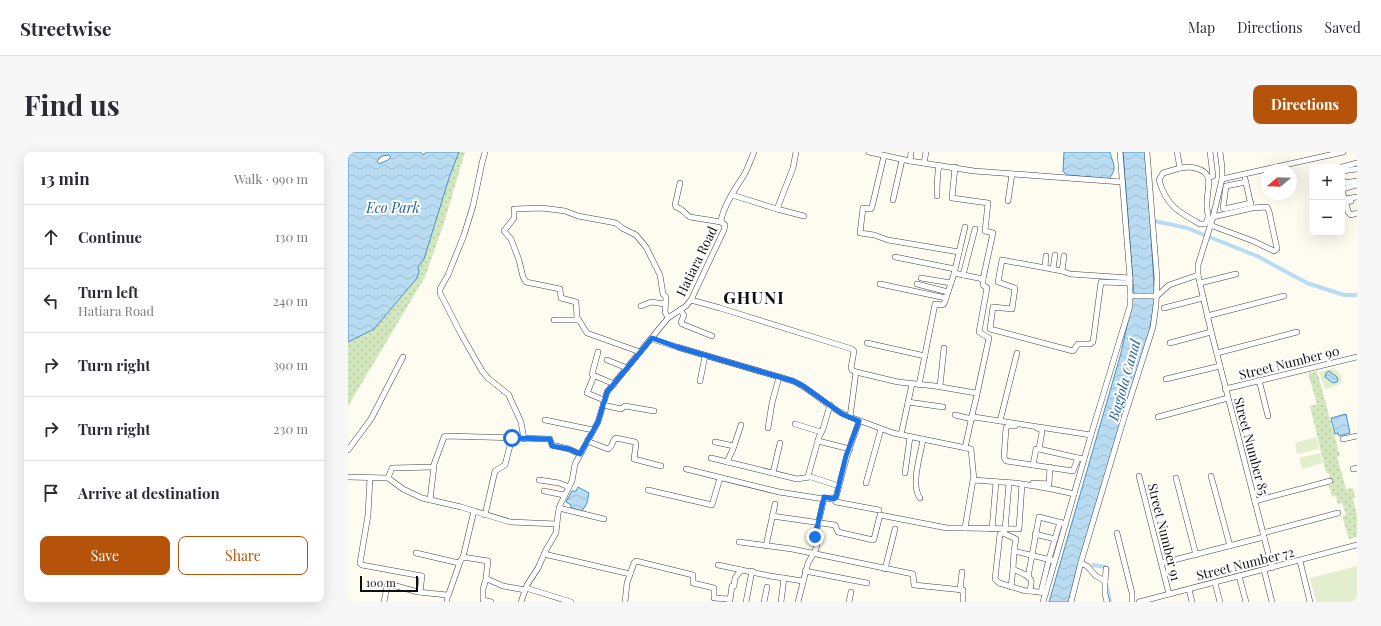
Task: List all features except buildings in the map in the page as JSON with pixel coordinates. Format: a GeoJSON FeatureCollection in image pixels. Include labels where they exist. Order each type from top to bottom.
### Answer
{"type":"FeatureCollection","features":[{"type":"Feature","properties":{"kind":"street"},"geometry":{"type":"LineString","coordinates":[[485,152],[473,206],[464,235],[448,274],[440,289],[440,293],[482,371],[488,378],[509,395],[521,422],[524,439]]}},
{"type":"Feature","properties":{"kind":"street","name":"Hatiara Road"},"geometry":{"type":"LineString","coordinates":[[521,602],[544,554],[554,539],[559,508],[564,495],[570,487],[575,464],[598,422],[607,392],[668,318],[691,300],[724,230],[725,225],[721,222],[723,214],[735,187],[744,174],[754,152]]}},
{"type":"Feature","properties":{"kind":"street"},"geometry":{"type":"LineString","coordinates":[[777,209],[793,168],[796,152]]}},
{"type":"Feature","properties":{"kind":"street"},"geometry":{"type":"LineString","coordinates":[[869,152],[902,160],[974,171],[1122,182]]}},
{"type":"Feature","properties":{"kind":"street"},"geometry":{"type":"LineString","coordinates":[[910,161],[911,152]]}},
{"type":"Feature","properties":{"kind":"street"},"geometry":{"type":"LineString","coordinates":[[924,163],[926,152]]}},
{"type":"Feature","properties":{"kind":"street"},"geometry":{"type":"LineString","coordinates":[[1043,602],[1042,585],[1049,559],[1055,539],[1074,494],[1133,296],[1130,281],[1120,152]]}},
{"type":"Feature","properties":{"kind":"street"},"geometry":{"type":"LineString","coordinates":[[1071,602],[1081,562],[1124,418],[1152,332],[1157,278],[1147,152]]}},
{"type":"Feature","properties":{"kind":"street"},"geometry":{"type":"LineString","coordinates":[[1177,152],[1180,168]]}},
{"type":"Feature","properties":{"kind":"street"},"geometry":{"type":"LineString","coordinates":[[1210,152],[1211,179],[1206,204],[1211,218]]}},
{"type":"Feature","properties":{"kind":"street"},"geometry":{"type":"LineString","coordinates":[[1133,296],[1156,296],[1169,285],[1198,275],[1198,265],[1210,227],[1222,178],[1220,152]]}},
{"type":"Feature","properties":{"kind":"street"},"geometry":{"type":"LineString","coordinates":[[1211,179],[1244,174],[1343,152]]}},
{"type":"Feature","properties":{"kind":"street"},"geometry":{"type":"LineString","coordinates":[[884,156],[872,207],[871,209],[863,208],[860,232],[875,235],[888,240],[959,252]]}},
{"type":"Feature","properties":{"kind":"street"},"geometry":{"type":"LineString","coordinates":[[893,200],[902,160]]}},
{"type":"Feature","properties":{"kind":"street"},"geometry":{"type":"LineString","coordinates":[[1345,166],[1357,163]]}},
{"type":"Feature","properties":{"kind":"street"},"geometry":{"type":"LineString","coordinates":[[937,196],[936,180],[939,165]]}},
{"type":"Feature","properties":{"kind":"street"},"geometry":{"type":"LineString","coordinates":[[955,167],[952,199],[987,203],[985,231],[992,232],[993,234],[983,279],[984,286],[987,288],[979,332],[989,338],[965,448]]}},
{"type":"Feature","properties":{"kind":"street"},"geometry":{"type":"LineString","coordinates":[[1220,186],[1203,171],[1190,167],[1163,173],[1159,180],[1163,194],[1172,206],[1200,224],[1205,224],[1211,218],[1252,205]]}},
{"type":"Feature","properties":{"kind":"street"},"geometry":{"type":"LineString","coordinates":[[1345,171],[1357,169]]}},
{"type":"Feature","properties":{"kind":"street"},"geometry":{"type":"LineString","coordinates":[[1008,201],[1012,174]]}},
{"type":"Feature","properties":{"kind":"street"},"geometry":{"type":"LineString","coordinates":[[1244,174],[1252,205]]}},
{"type":"Feature","properties":{"kind":"street"},"geometry":{"type":"LineString","coordinates":[[1345,183],[1357,181]]}},
{"type":"Feature","properties":{"kind":"street"},"geometry":{"type":"LineString","coordinates":[[1210,227],[1276,250],[1278,247],[1268,208],[1265,206],[1252,205],[1223,208],[1226,186],[1246,182]]}},
{"type":"Feature","properties":{"kind":"street"},"geometry":{"type":"LineString","coordinates":[[680,183],[676,206],[682,208],[686,215],[690,217],[721,222]]}},
{"type":"Feature","properties":{"kind":"street"},"geometry":{"type":"LineString","coordinates":[[1357,185],[1342,189],[1344,198],[1357,198]]}},
{"type":"Feature","properties":{"kind":"street"},"geometry":{"type":"LineString","coordinates":[[732,195],[804,216]]}},
{"type":"Feature","properties":{"kind":"street"},"geometry":{"type":"LineString","coordinates":[[1357,198],[1346,202],[1349,213],[1357,213]]}},
{"type":"Feature","properties":{"kind":"street"},"geometry":{"type":"LineString","coordinates":[[640,352],[591,334],[585,330],[578,320],[576,301],[561,298],[560,289],[524,280],[519,260],[511,239],[504,230],[514,218],[514,209],[542,208],[565,211],[578,216],[614,222],[636,235],[646,247],[660,275],[663,294],[666,297],[665,313],[668,318]]}},
{"type":"Feature","properties":{"kind":"street"},"geometry":{"type":"LineString","coordinates":[[919,385],[935,304],[943,305],[946,298],[955,271],[965,227]]}},
{"type":"Feature","properties":{"kind":"street"},"geometry":{"type":"LineString","coordinates":[[963,275],[975,229]]}},
{"type":"Feature","properties":{"kind":"street"},"geometry":{"type":"LineString","coordinates":[[1053,269],[1055,255]]}},
{"type":"Feature","properties":{"kind":"street"},"geometry":{"type":"LineString","coordinates":[[1044,268],[1046,256]]}},
{"type":"Feature","properties":{"kind":"street"},"geometry":{"type":"LineString","coordinates":[[1062,271],[1064,256]]}},
{"type":"Feature","properties":{"kind":"street"},"geometry":{"type":"LineString","coordinates":[[895,257],[983,279]]}},
{"type":"Feature","properties":{"kind":"street"},"geometry":{"type":"LineString","coordinates":[[1101,279],[1093,342],[1091,344],[1078,344],[1074,351],[1071,351],[990,330],[993,308],[1012,309],[1016,289],[998,282],[1002,260],[1053,269],[1070,274],[1101,279],[1130,281]]}},
{"type":"Feature","properties":{"kind":"street"},"geometry":{"type":"LineString","coordinates":[[1200,283],[1236,274]]}},
{"type":"Feature","properties":{"kind":"street","name":"Street Number 85"},"geometry":{"type":"LineString","coordinates":[[1198,275],[1225,388],[1272,568]]}},
{"type":"Feature","properties":{"kind":"street"},"geometry":{"type":"LineString","coordinates":[[921,278],[951,283]]}},
{"type":"Feature","properties":{"kind":"street"},"geometry":{"type":"LineString","coordinates":[[880,284],[946,298]]}},
{"type":"Feature","properties":{"kind":"street"},"geometry":{"type":"LineString","coordinates":[[917,284],[948,292]]}},
{"type":"Feature","properties":{"kind":"street"},"geometry":{"type":"LineString","coordinates":[[1207,316],[1284,296]]}},
{"type":"Feature","properties":{"kind":"street"},"geometry":{"type":"LineString","coordinates":[[1164,308],[1203,298]]}},
{"type":"Feature","properties":{"kind":"street"},"geometry":{"type":"LineString","coordinates":[[691,300],[852,349],[854,351],[851,368],[856,372],[884,380],[919,385],[940,386],[977,394]]}},
{"type":"Feature","properties":{"kind":"street"},"geometry":{"type":"LineString","coordinates":[[641,306],[651,302],[665,304]]}},
{"type":"Feature","properties":{"kind":"street"},"geometry":{"type":"LineString","coordinates":[[680,310],[684,316],[681,322],[682,324],[712,336]]}},
{"type":"Feature","properties":{"kind":"street"},"geometry":{"type":"LineString","coordinates":[[554,320],[578,320]]}},
{"type":"Feature","properties":{"kind":"street"},"geometry":{"type":"LineString","coordinates":[[1170,343],[1211,332]]}},
{"type":"Feature","properties":{"kind":"street"},"geometry":{"type":"LineString","coordinates":[[1217,353],[1297,332]]}},
{"type":"Feature","properties":{"kind":"street"},"geometry":{"type":"LineString","coordinates":[[652,338],[659,342],[779,377],[798,384],[842,414],[880,429],[971,450],[974,480],[972,482],[965,528]]}},
{"type":"Feature","properties":{"kind":"street"},"geometry":{"type":"LineString","coordinates":[[867,343],[925,356]]}},
{"type":"Feature","properties":{"kind":"street"},"geometry":{"type":"LineString","coordinates":[[940,386],[944,348]]}},
{"type":"Feature","properties":{"kind":"street"},"geometry":{"type":"LineString","coordinates":[[598,352],[592,373],[594,376],[587,393],[604,403],[621,409],[625,406],[654,411]]}},
{"type":"Feature","properties":{"kind":"street"},"geometry":{"type":"LineString","coordinates":[[1000,421],[1017,353]]}},
{"type":"Feature","properties":{"kind":"street"},"geometry":{"type":"LineString","coordinates":[[700,381],[705,356]]}},
{"type":"Feature","properties":{"kind":"street","name":"Street Number 90"},"geometry":{"type":"LineString","coordinates":[[1225,388],[1357,356]]}},
{"type":"Feature","properties":{"kind":"street"},"geometry":{"type":"LineString","coordinates":[[348,450],[371,419],[403,357]]}},
{"type":"Feature","properties":{"kind":"street"},"geometry":{"type":"LineString","coordinates":[[607,360],[627,368]]}},
{"type":"Feature","properties":{"kind":"street"},"geometry":{"type":"LineString","coordinates":[[1166,380],[1220,366]]}},
{"type":"Feature","properties":{"kind":"street"},"geometry":{"type":"LineString","coordinates":[[850,417],[856,372]]}},
{"type":"Feature","properties":{"kind":"street"},"geometry":{"type":"LineString","coordinates":[[594,376],[614,384]]}},
{"type":"Feature","properties":{"kind":"street"},"geometry":{"type":"LineString","coordinates":[[768,428],[772,403],[779,377]]}},
{"type":"Feature","properties":{"kind":"street"},"geometry":{"type":"LineString","coordinates":[[1259,380],[1268,416]]}},
{"type":"Feature","properties":{"kind":"street"},"geometry":{"type":"LineString","coordinates":[[901,435],[912,384]]}},
{"type":"Feature","properties":{"kind":"street"},"geometry":{"type":"LineString","coordinates":[[1158,417],[1228,398]]}},
{"type":"Feature","properties":{"kind":"street"},"geometry":{"type":"LineString","coordinates":[[908,402],[943,407]]}},
{"type":"Feature","properties":{"kind":"street"},"geometry":{"type":"LineString","coordinates":[[810,477],[808,475],[830,405]]}},
{"type":"Feature","properties":{"kind":"street"},"geometry":{"type":"LineString","coordinates":[[954,416],[974,417],[1091,435]]}},
{"type":"Feature","properties":{"kind":"street"},"geometry":{"type":"LineString","coordinates":[[545,420],[593,430]]}},
{"type":"Feature","properties":{"kind":"street"},"geometry":{"type":"LineString","coordinates":[[686,469],[779,492],[824,498],[836,497],[859,421]]}},
{"type":"Feature","properties":{"kind":"street"},"geometry":{"type":"LineString","coordinates":[[795,424],[821,432]]}},
{"type":"Feature","properties":{"kind":"street"},"geometry":{"type":"LineString","coordinates":[[727,462],[734,446],[740,425]]}},
{"type":"Feature","properties":{"kind":"street"},"geometry":{"type":"LineString","coordinates":[[1040,449],[1041,429],[1014,426],[1007,427],[1005,460],[1080,473]]}},
{"type":"Feature","properties":{"kind":"street"},"geometry":{"type":"LineString","coordinates":[[866,483],[880,429]]}},
{"type":"Feature","properties":{"kind":"street"},"geometry":{"type":"LineString","coordinates":[[430,500],[434,466],[437,453],[444,436],[550,439],[552,446],[569,449],[580,454]]}},
{"type":"Feature","properties":{"kind":"street"},"geometry":{"type":"LineString","coordinates":[[1343,439],[1357,436]]}},
{"type":"Feature","properties":{"kind":"street"},"geometry":{"type":"LineString","coordinates":[[905,473],[910,437]]}},
{"type":"Feature","properties":{"kind":"street"},"geometry":{"type":"LineString","coordinates":[[485,515],[495,471],[504,465],[512,438]]}},
{"type":"Feature","properties":{"kind":"street"},"geometry":{"type":"LineString","coordinates":[[587,441],[608,449],[616,438],[635,442],[634,460],[661,466]]}},
{"type":"Feature","properties":{"kind":"street"},"geometry":{"type":"LineString","coordinates":[[920,498],[917,494],[916,481],[923,439]]}},
{"type":"Feature","properties":{"kind":"street"},"geometry":{"type":"LineString","coordinates":[[818,441],[850,449]]}},
{"type":"Feature","properties":{"kind":"street"},"geometry":{"type":"LineString","coordinates":[[715,442],[734,446]]}},
{"type":"Feature","properties":{"kind":"street"},"geometry":{"type":"LineString","coordinates":[[773,473],[780,443]]}},
{"type":"Feature","properties":{"kind":"street"},"geometry":{"type":"LineString","coordinates":[[1033,465],[1036,449],[1084,459]]}},
{"type":"Feature","properties":{"kind":"street"},"geometry":{"type":"LineString","coordinates":[[711,458],[799,479],[810,477],[839,486]]}},
{"type":"Feature","properties":{"kind":"street"},"geometry":{"type":"LineString","coordinates":[[1073,471],[1078,458]]}},
{"type":"Feature","properties":{"kind":"street"},"geometry":{"type":"LineString","coordinates":[[388,478],[392,468],[434,466]]}},
{"type":"Feature","properties":{"kind":"street"},"geometry":{"type":"LineString","coordinates":[[1032,483],[1049,484],[1050,467]]}},
{"type":"Feature","properties":{"kind":"street","name":"Street Number 91"},"geometry":{"type":"LineString","coordinates":[[1139,476],[1170,594]]}},
{"type":"Feature","properties":{"kind":"street"},"geometry":{"type":"LineString","coordinates":[[1211,476],[1230,546]]}},
{"type":"Feature","properties":{"kind":"street"},"geometry":{"type":"LineString","coordinates":[[348,477],[388,478],[410,493],[510,522],[557,524]]}},
{"type":"Feature","properties":{"kind":"street"},"geometry":{"type":"LineString","coordinates":[[370,478],[368,515],[360,563],[362,565],[422,576],[420,592]]}},
{"type":"Feature","properties":{"kind":"street"},"geometry":{"type":"LineString","coordinates":[[648,490],[712,505],[720,478]]}},
{"type":"Feature","properties":{"kind":"street"},"geometry":{"type":"LineString","coordinates":[[1176,478],[1196,555]]}},
{"type":"Feature","properties":{"kind":"street"},"geometry":{"type":"LineString","coordinates":[[539,480],[559,483],[570,487]]}},
{"type":"Feature","properties":{"kind":"street"},"geometry":{"type":"LineString","coordinates":[[974,480],[1022,484],[1074,494]]}},
{"type":"Feature","properties":{"kind":"street"},"geometry":{"type":"LineString","coordinates":[[1255,501],[1330,481]]}},
{"type":"Feature","properties":{"kind":"street"},"geometry":{"type":"LineString","coordinates":[[992,529],[996,482]]}},
{"type":"Feature","properties":{"kind":"street"},"geometry":{"type":"LineString","coordinates":[[1005,530],[1009,483]]}},
{"type":"Feature","properties":{"kind":"street"},"geometry":{"type":"LineString","coordinates":[[772,516],[835,526],[838,532],[873,540],[880,515],[946,528],[1019,529],[1022,484]]}},
{"type":"Feature","properties":{"kind":"street"},"geometry":{"type":"LineString","coordinates":[[544,491],[564,495]]}},
{"type":"Feature","properties":{"kind":"street"},"geometry":{"type":"LineString","coordinates":[[798,602],[808,562],[814,554],[817,546],[815,538],[824,498]]}},
{"type":"Feature","properties":{"kind":"street"},"geometry":{"type":"LineString","coordinates":[[830,498],[836,502],[879,510]]}},
{"type":"Feature","properties":{"kind":"street"},"geometry":{"type":"LineString","coordinates":[[766,546],[775,504]]}},
{"type":"Feature","properties":{"kind":"street"},"geometry":{"type":"LineString","coordinates":[[559,508],[604,519]]}},
{"type":"Feature","properties":{"kind":"street"},"geometry":{"type":"LineString","coordinates":[[447,602],[455,575],[462,560],[474,511]]}},
{"type":"Feature","properties":{"kind":"street"},"geometry":{"type":"LineString","coordinates":[[1162,563],[1230,546],[1338,513]]}},
{"type":"Feature","properties":{"kind":"street"},"geometry":{"type":"LineString","coordinates":[[1030,591],[1029,579],[1032,554],[1039,517],[1063,523]]}},
{"type":"Feature","properties":{"kind":"street"},"geometry":{"type":"LineString","coordinates":[[1043,593],[1055,561],[1063,523]]}},
{"type":"Feature","properties":{"kind":"street"},"geometry":{"type":"LineString","coordinates":[[885,569],[895,529]]}},
{"type":"Feature","properties":{"kind":"street"},"geometry":{"type":"LineString","coordinates":[[1011,587],[1016,539],[1003,533],[1000,534],[995,579],[999,583],[1011,587],[1043,593]]}},
{"type":"Feature","properties":{"kind":"street"},"geometry":{"type":"LineString","coordinates":[[1117,533],[1132,593],[1132,602]]}},
{"type":"Feature","properties":{"kind":"street"},"geometry":{"type":"LineString","coordinates":[[1035,534],[1055,539]]}},
{"type":"Feature","properties":{"kind":"street"},"geometry":{"type":"LineString","coordinates":[[739,542],[814,554],[913,574],[914,585],[960,590]]}},
{"type":"Feature","properties":{"kind":"street","name":"Street Number 72"},"geometry":{"type":"LineString","coordinates":[[1139,602],[1161,599],[1170,594],[1357,545]]}},
{"type":"Feature","properties":{"kind":"street"},"geometry":{"type":"LineString","coordinates":[[1014,551],[1032,554],[1055,561]]}},
{"type":"Feature","properties":{"kind":"street"},"geometry":{"type":"LineString","coordinates":[[416,553],[462,560],[488,562],[483,589],[483,601],[491,602]]}},
{"type":"Feature","properties":{"kind":"street"},"geometry":{"type":"LineString","coordinates":[[544,554],[630,574]]}},
{"type":"Feature","properties":{"kind":"street"},"geometry":{"type":"LineString","coordinates":[[625,602],[627,583],[636,561],[693,575],[692,583],[714,588],[714,598],[730,601],[735,578],[741,570]]}},
{"type":"Feature","properties":{"kind":"street"},"geometry":{"type":"LineString","coordinates":[[1300,561],[1310,602]]}},
{"type":"Feature","properties":{"kind":"street"},"geometry":{"type":"LineString","coordinates":[[1081,562],[1105,582]]}},
{"type":"Feature","properties":{"kind":"street"},"geometry":{"type":"LineString","coordinates":[[718,565],[803,581]]}},
{"type":"Feature","properties":{"kind":"street"},"geometry":{"type":"LineString","coordinates":[[1013,569],[1025,574],[1029,579],[1042,585]]}},
{"type":"Feature","properties":{"kind":"street"},"geometry":{"type":"LineString","coordinates":[[1106,569],[1105,594],[1107,602]]}},
{"type":"Feature","properties":{"kind":"street"},"geometry":{"type":"LineString","coordinates":[[1264,570],[1272,602]]}},
{"type":"Feature","properties":{"kind":"street"},"geometry":{"type":"LineString","coordinates":[[746,602],[752,571]]}},
{"type":"Feature","properties":{"kind":"street"},"geometry":{"type":"LineString","coordinates":[[805,571],[867,583]]}},
{"type":"Feature","properties":{"kind":"street"},"geometry":{"type":"LineString","coordinates":[[962,572],[960,590],[963,591],[962,602]]}},
{"type":"Feature","properties":{"kind":"street"},"geometry":{"type":"LineString","coordinates":[[1239,576],[1246,602]]}},
{"type":"Feature","properties":{"kind":"street"},"geometry":{"type":"LineString","coordinates":[[781,602],[784,578]]}},
{"type":"Feature","properties":{"kind":"street"},"geometry":{"type":"LineString","coordinates":[[486,579],[503,586],[526,589],[571,602]]}},
{"type":"Feature","properties":{"kind":"street"},"geometry":{"type":"LineString","coordinates":[[1215,582],[1220,602]]}},
{"type":"Feature","properties":{"kind":"street"},"geometry":{"type":"LineString","coordinates":[[384,602],[388,584],[420,592],[448,596]]}},
{"type":"Feature","properties":{"kind":"street"},"geometry":{"type":"LineString","coordinates":[[764,602],[767,587]]}},
{"type":"Feature","properties":{"kind":"street"},"geometry":{"type":"LineString","coordinates":[[1189,589],[1192,602]]}},
{"type":"Feature","properties":{"kind":"street"},"geometry":{"type":"LineString","coordinates":[[849,602],[850,592]]}},
{"type":"Feature","properties":{"kind":"green space","name":"Eco Park"},"geometry":{"type":"Polygon","coordinates":[[[459,152],[465,152],[444,223],[425,277],[348,406],[348,342],[374,329],[417,278],[419,272],[418,267],[424,259],[450,175],[459,152]]]}},
{"type":"Feature","properties":{"kind":"green space"},"geometry":{"type":"Polygon","coordinates":[[[1334,368],[1341,375],[1342,381],[1339,385],[1325,389],[1319,372],[1334,368]]]}},
{"type":"Feature","properties":{"kind":"green space"},"geometry":{"type":"Polygon","coordinates":[[[1317,371],[1340,456],[1337,457],[1346,489],[1353,488],[1355,498],[1353,499],[1357,515],[1357,537],[1349,539],[1342,516],[1346,515],[1342,503],[1338,504],[1336,496],[1332,497],[1329,486],[1332,485],[1329,473],[1326,473],[1310,406],[1317,404],[1308,373],[1317,371]]]}},
{"type":"Feature","properties":{"kind":"green space"},"geometry":{"type":"Polygon","coordinates":[[[1316,437],[1319,449],[1297,454],[1295,443],[1316,437]]]}},
{"type":"Feature","properties":{"kind":"green space"},"geometry":{"type":"Polygon","coordinates":[[[1320,453],[1323,463],[1302,469],[1299,458],[1320,453]]]}},
{"type":"Feature","properties":{"kind":"green space"},"geometry":{"type":"Polygon","coordinates":[[[1357,566],[1357,602],[1316,602],[1310,578],[1357,566]]]}},
{"type":"Feature","properties":{"kind":"water","name":"Eco Park"},"geometry":{"type":"Polygon","coordinates":[[[348,152],[420,152],[423,155],[427,152],[459,152],[450,175],[424,259],[418,267],[419,272],[417,278],[374,329],[348,342],[348,152]],[[389,155],[382,156],[377,161],[379,164],[391,157],[389,155]]]}},
{"type":"Feature","properties":{"kind":"water"},"geometry":{"type":"Polygon","coordinates":[[[1064,152],[1110,152],[1114,166],[1112,175],[1109,179],[1067,175],[1063,171],[1064,152]]]}},
{"type":"Feature","properties":{"kind":"water","name":"Bagjola Canal"},"geometry":{"type":"Polygon","coordinates":[[[1123,152],[1146,152],[1155,301],[1149,333],[1069,602],[1049,602],[1121,353],[1134,294],[1123,152]]]}},
{"type":"Feature","properties":{"kind":"water"},"geometry":{"type":"Polygon","coordinates":[[[1329,371],[1337,377],[1337,382],[1333,383],[1325,377],[1326,373],[1329,371]]]}},
{"type":"Feature","properties":{"kind":"water"},"geometry":{"type":"Polygon","coordinates":[[[1346,414],[1350,433],[1339,436],[1338,433],[1335,434],[1331,418],[1346,414]]]}},
{"type":"Feature","properties":{"kind":"water"},"geometry":{"type":"Polygon","coordinates":[[[578,487],[589,493],[587,503],[582,511],[571,508],[571,505],[566,502],[572,491],[576,491],[578,487]]]}},
{"type":"Feature","properties":{"kind":"waterway"},"geometry":{"type":"LineString","coordinates":[[1150,220],[1187,228],[1257,256],[1307,283],[1344,295],[1357,295]]}},
{"type":"Feature","properties":{"kind":"waterway"},"geometry":{"type":"LineString","coordinates":[[1093,565],[1106,567],[1108,570]]}},
{"type":"Feature","properties":{"kind":"waterway"},"geometry":{"type":"LineString","coordinates":[[1107,587],[1110,602]]}},
{"type":"Feature","properties":{"kind":"district","name":"GHUNI"},"geometry":{"type":"Point","coordinates":[754,297]}},
{"type":"Feature","properties":{"kind":"route"},"geometry":{"type":"LineString","coordinates":[[512,438],[550,439],[552,446],[560,446],[580,454],[598,422],[607,392],[652,338],[657,341],[793,381],[803,386],[842,414],[859,421],[846,456],[836,497],[834,499],[824,497],[815,537]]}}]}
